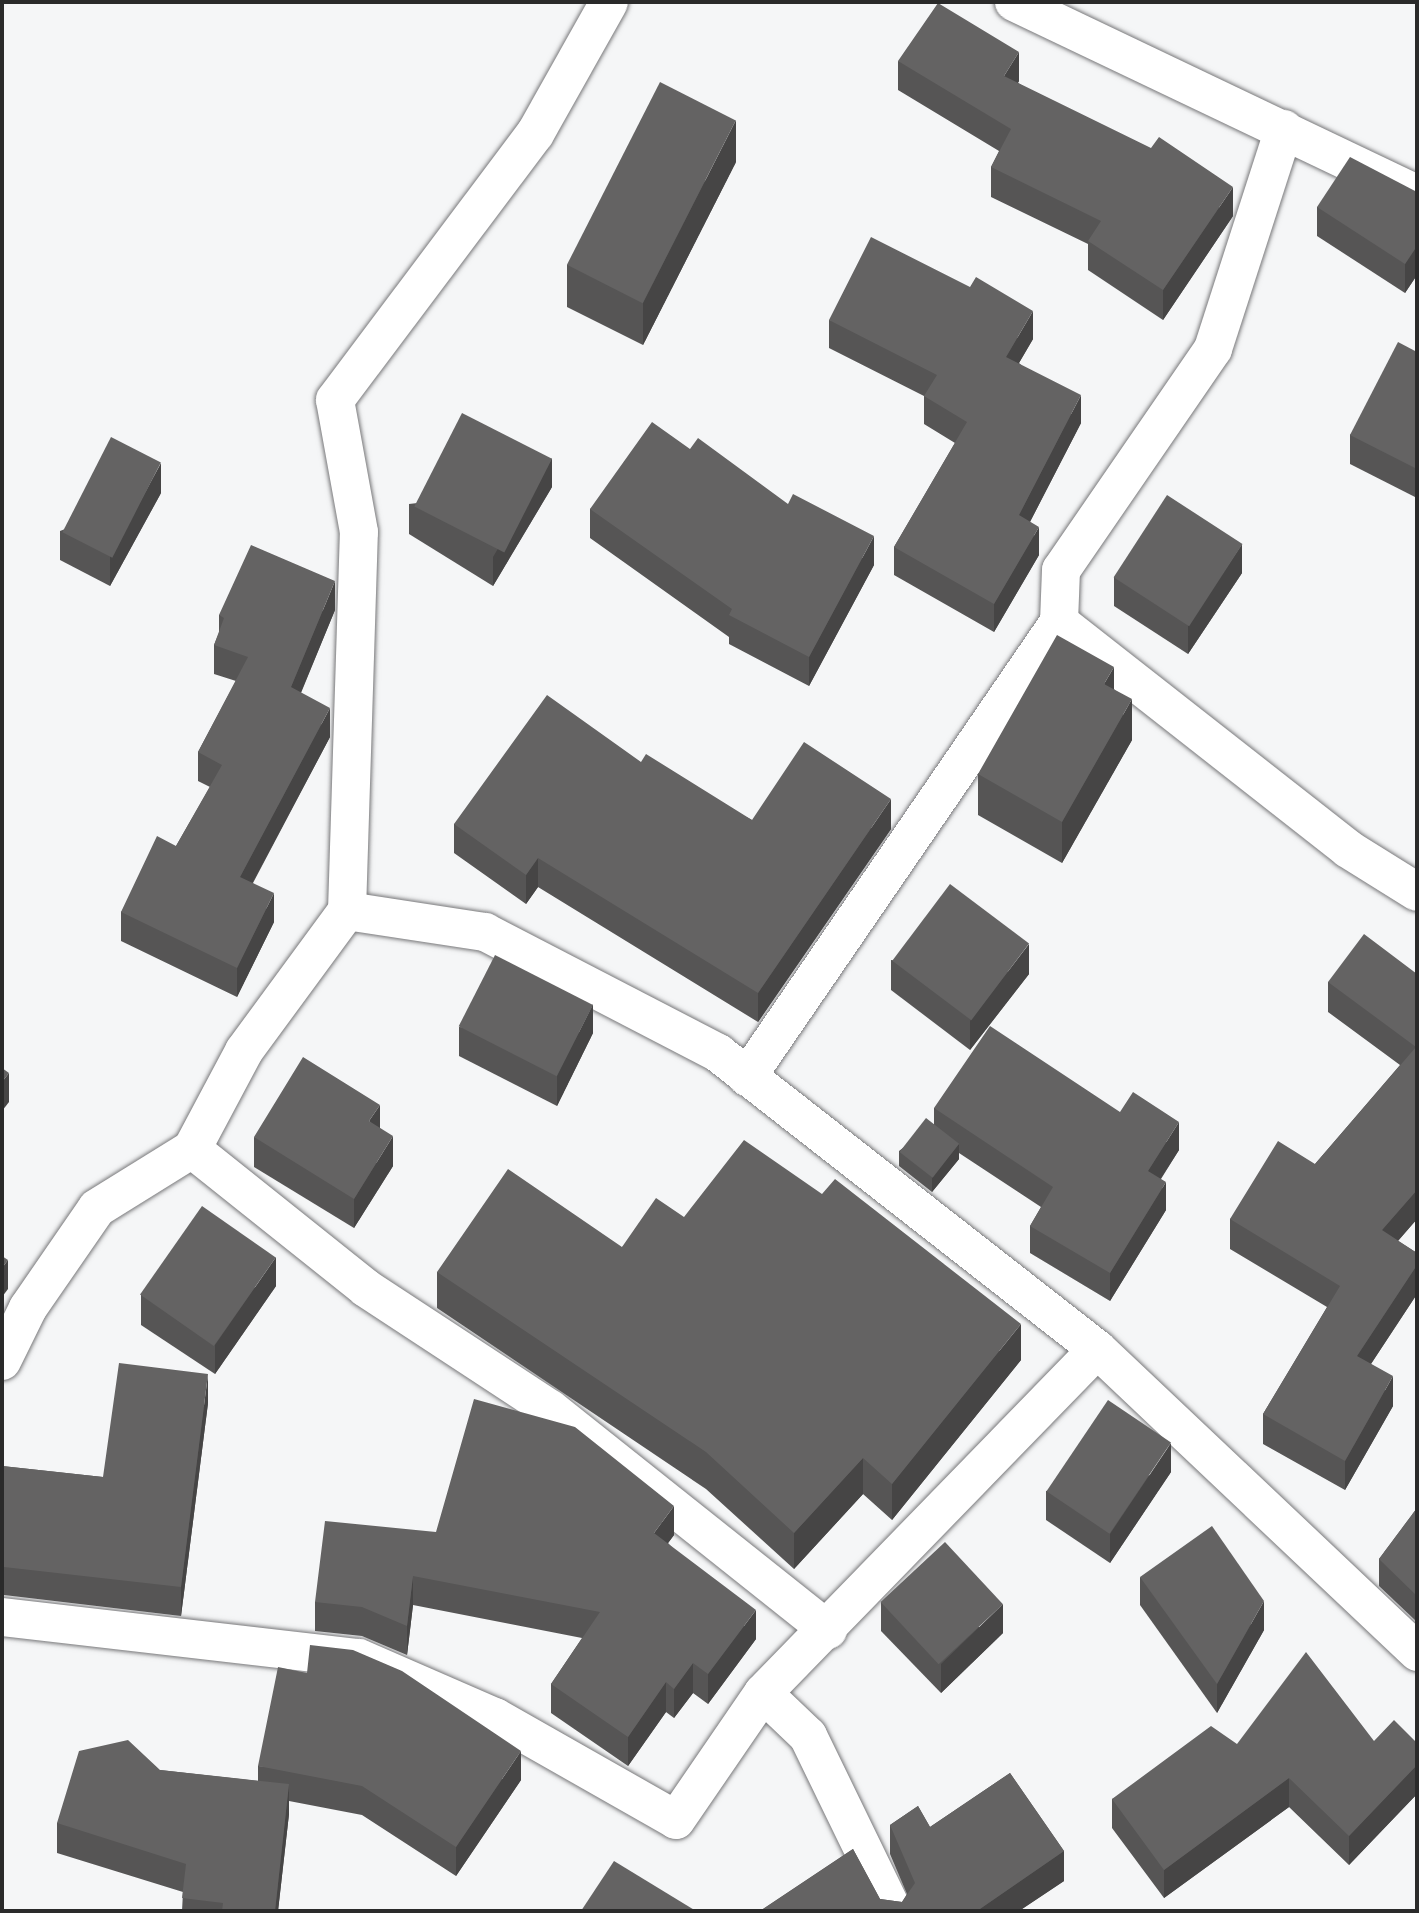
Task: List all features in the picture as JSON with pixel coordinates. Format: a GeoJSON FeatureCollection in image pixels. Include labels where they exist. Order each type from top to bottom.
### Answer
{"type":"FeatureCollection","features":[{"type":"Feature","properties":{"kind":"street"},"geometry":{"type":"LineString","coordinates":[[2,1361],[28,1308],[97,1208],[192,1149],[244,1051],[347,911],[359,532],[335,400],[536,134],[609,2]]}},
{"type":"Feature","properties":{"kind":"street"},"geometry":{"type":"LineString","coordinates":[[1014,2],[1417,194]]}},
{"type":"Feature","properties":{"kind":"street"},"geometry":{"type":"LineString","coordinates":[[747,1077],[1059,622],[1061,570],[1213,349],[1284,129]]}},
{"type":"Feature","properties":{"kind":"street"},"geometry":{"type":"LineString","coordinates":[[1059,622],[1348,849],[1417,892]]}},
{"type":"Feature","properties":{"kind":"street"},"geometry":{"type":"LineString","coordinates":[[347,911],[485,933],[718,1053],[1097,1349],[1417,1652]]}},
{"type":"Feature","properties":{"kind":"street"},"geometry":{"type":"LineString","coordinates":[[192,1149],[366,1288],[550,1409],[828,1630]]}},
{"type":"Feature","properties":{"kind":"street"},"geometry":{"type":"LineString","coordinates":[[2,1617],[359,1658],[495,1717],[676,1820],[763,1693],[828,1630],[1038,1402],[1097,1349]]}},
{"type":"Feature","properties":{"kind":"street"},"geometry":{"type":"LineString","coordinates":[[763,1693],[808,1736],[893,1911]]}},
{"type":"Feature","properties":{"kind":"building"},"geometry":{"type":"Polygon","coordinates":[[[938,3],[1019,52],[1004,76],[1151,148],[1159,137],[1233,187],[1163,290],[1088,241],[1101,221],[991,167],[1011,129],[898,61],[938,3]]]}},
{"type":"Feature","properties":{"kind":"building"},"geometry":{"type":"Polygon","coordinates":[[[660,82],[736,121],[643,303],[567,265],[660,82]]]}},
{"type":"Feature","properties":{"kind":"building"},"geometry":{"type":"Polygon","coordinates":[[[1350,157],[1417,192],[1417,246],[1405,264],[1317,207],[1350,157]]]}},
{"type":"Feature","properties":{"kind":"building"},"geometry":{"type":"Polygon","coordinates":[[[871,237],[970,287],[976,277],[1033,311],[1006,357],[1081,395],[1019,515],[1039,527],[994,604],[894,547],[967,422],[924,396],[937,375],[829,320],[871,237]]]}},
{"type":"Feature","properties":{"kind":"building"},"geometry":{"type":"Polygon","coordinates":[[[1398,342],[1417,352],[1417,469],[1350,435],[1398,342]]]}},
{"type":"Feature","properties":{"kind":"building"},"geometry":{"type":"Polygon","coordinates":[[[462,413],[552,459],[504,552],[414,507],[462,413]]]}},
{"type":"Feature","properties":{"kind":"building"},"geometry":{"type":"Polygon","coordinates":[[[652,422],[690,449],[698,438],[788,504],[793,494],[874,536],[809,657],[729,615],[732,609],[590,509],[652,422]]]}},
{"type":"Feature","properties":{"kind":"building"},"geometry":{"type":"Polygon","coordinates":[[[111,437],[161,462],[112,558],[62,532],[111,437]]]}},
{"type":"Feature","properties":{"kind":"building"},"geometry":{"type":"Polygon","coordinates":[[[1167,495],[1242,544],[1189,626],[1114,577],[1167,495]]]}},
{"type":"Feature","properties":{"kind":"building"},"geometry":{"type":"Polygon","coordinates":[[[251,545],[335,581],[291,687],[330,708],[240,877],[274,893],[237,968],[121,912],[157,836],[176,846],[222,765],[198,752],[248,657],[214,645],[224,618],[219,615],[251,545]]]}},
{"type":"Feature","properties":{"kind":"building"},"geometry":{"type":"Polygon","coordinates":[[[1057,635],[1114,667],[1104,684],[1132,699],[1062,822],[978,774],[1057,635]]]}},
{"type":"Feature","properties":{"kind":"building"},"geometry":{"type":"Polygon","coordinates":[[[547,695],[641,762],[646,754],[752,820],[804,742],[891,799],[758,993],[538,858],[526,875],[454,824],[547,695]]]}},
{"type":"Feature","properties":{"kind":"building"},"geometry":{"type":"Polygon","coordinates":[[[950,884],[1029,944],[971,1020],[892,961],[950,884]]]}},
{"type":"Feature","properties":{"kind":"building"},"geometry":{"type":"Polygon","coordinates":[[[1364,934],[1417,974],[1417,1190],[1382,1230],[1417,1253],[1417,1265],[1357,1356],[1393,1376],[1345,1461],[1263,1414],[1340,1286],[1230,1219],[1278,1141],[1315,1164],[1416,1047],[1328,982],[1364,934]]]}},
{"type":"Feature","properties":{"kind":"building"},"geometry":{"type":"Polygon","coordinates":[[[495,955],[593,1005],[557,1076],[459,1026],[495,955]]]}},
{"type":"Feature","properties":{"kind":"building"},"geometry":{"type":"Polygon","coordinates":[[[990,1026],[1120,1112],[1133,1092],[1179,1122],[1148,1171],[1166,1182],[1110,1273],[1030,1226],[1053,1187],[934,1108],[990,1026]]]}},
{"type":"Feature","properties":{"kind":"building"},"geometry":{"type":"Polygon","coordinates":[[[303,1057],[380,1105],[369,1121],[393,1136],[354,1199],[254,1137],[303,1057]]]}},
{"type":"Feature","properties":{"kind":"building"},"geometry":{"type":"Polygon","coordinates":[[[2,1068],[9,1073],[2,1082],[2,1068]]]}},
{"type":"Feature","properties":{"kind":"building"},"geometry":{"type":"Polygon","coordinates":[[[926,1118],[959,1144],[933,1178],[900,1152],[926,1118]]]}},
{"type":"Feature","properties":{"kind":"building"},"geometry":{"type":"Polygon","coordinates":[[[744,1140],[822,1194],[835,1179],[1021,1324],[892,1484],[863,1458],[794,1533],[706,1452],[437,1272],[508,1169],[622,1247],[656,1198],[684,1217],[744,1140]]]}},
{"type":"Feature","properties":{"kind":"building"},"geometry":{"type":"Polygon","coordinates":[[[202,1206],[276,1258],[214,1346],[140,1294],[202,1206]]]}},
{"type":"Feature","properties":{"kind":"building"},"geometry":{"type":"Polygon","coordinates":[[[2,1256],[8,1260],[2,1268],[2,1256]]]}},
{"type":"Feature","properties":{"kind":"building"},"geometry":{"type":"Polygon","coordinates":[[[119,1363],[208,1374],[181,1587],[2,1568],[2,1466],[103,1477],[119,1363]]]}},
{"type":"Feature","properties":{"kind":"building"},"geometry":{"type":"Polygon","coordinates":[[[474,1399],[575,1427],[674,1506],[654,1533],[756,1610],[708,1674],[693,1663],[674,1689],[666,1682],[628,1737],[551,1684],[600,1612],[413,1576],[407,1626],[362,1607],[315,1602],[325,1521],[436,1532],[474,1399]]]}},
{"type":"Feature","properties":{"kind":"building"},"geometry":{"type":"Polygon","coordinates":[[[1108,1400],[1171,1442],[1109,1534],[1046,1491],[1108,1400]]]}},
{"type":"Feature","properties":{"kind":"building"},"geometry":{"type":"Polygon","coordinates":[[[1417,1508],[1417,1596],[1379,1559],[1417,1508]]]}},
{"type":"Feature","properties":{"kind":"building"},"geometry":{"type":"Polygon","coordinates":[[[1212,1526],[1264,1601],[1217,1684],[1140,1577],[1212,1526]]]}},
{"type":"Feature","properties":{"kind":"building"},"geometry":{"type":"Polygon","coordinates":[[[945,1542],[1003,1604],[939,1664],[881,1602],[945,1542]]]}},
{"type":"Feature","properties":{"kind":"building"},"geometry":{"type":"Polygon","coordinates":[[[310,1645],[353,1650],[402,1671],[521,1751],[456,1847],[362,1786],[258,1766],[278,1667],[307,1673],[310,1645]]]}},
{"type":"Feature","properties":{"kind":"building"},"geometry":{"type":"Polygon","coordinates":[[[1306,1652],[1374,1741],[1394,1720],[1417,1743],[1417,1765],[1349,1836],[1289,1778],[1164,1870],[1112,1799],[1211,1726],[1237,1744],[1306,1652]]]}},
{"type":"Feature","properties":{"kind":"building"},"geometry":{"type":"Polygon","coordinates":[[[128,1740],[160,1770],[289,1784],[275,1911],[222,1911],[223,1903],[182,1898],[186,1864],[57,1823],[79,1751],[128,1740]]]}},
{"type":"Feature","properties":{"kind":"building"},"geometry":{"type":"Polygon","coordinates":[[[1010,1773],[1064,1851],[977,1911],[760,1911],[853,1849],[880,1899],[902,1902],[915,1883],[890,1825],[918,1806],[930,1827],[1010,1773]]]}},
{"type":"Feature","properties":{"kind":"building"},"geometry":{"type":"Polygon","coordinates":[[[614,1861],[696,1911],[581,1911],[614,1861]]]}}]}
